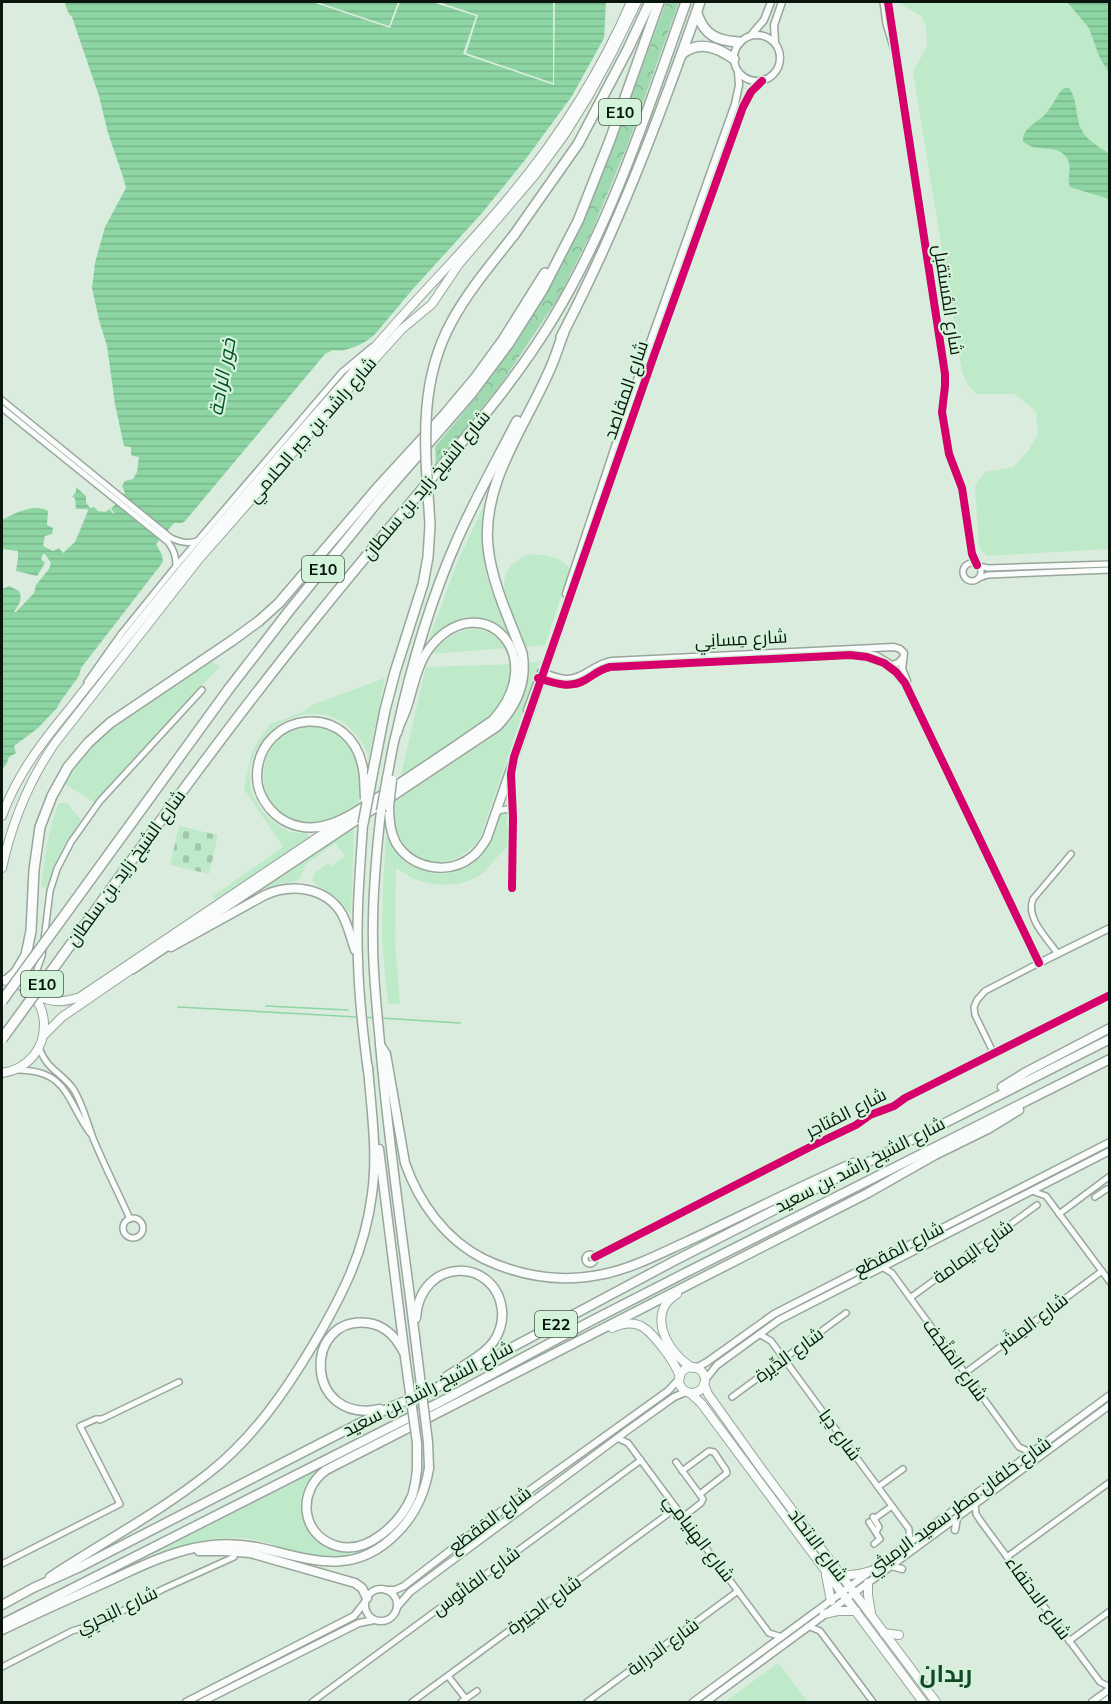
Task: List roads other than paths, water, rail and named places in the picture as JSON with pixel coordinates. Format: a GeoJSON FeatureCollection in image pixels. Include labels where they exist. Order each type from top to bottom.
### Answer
{"type":"FeatureCollection","features":[{"type":"Feature","properties":{"kind":"highway"},"geometry":{"type":"LineString","coordinates":[[363,824],[385,710],[423,584],[428,557],[430,525],[425,436],[427,397],[440,347],[468,295],[514,235],[578,144],[650,2]]}},
{"type":"Feature","properties":{"kind":"highway","name":"شارع الشيخ زايد بن سلطان"},"geometry":{"type":"LineString","coordinates":[[2,1001],[228,690],[378,501],[491,369],[509,343],[537,298],[578,220],[610,140],[658,2]]}},
{"type":"Feature","properties":{"kind":"highway","name":"شارع الشيخ زايد بن سلطان"},"geometry":{"type":"LineString","coordinates":[[2,1039],[248,704],[314,620],[491,407],[536,346],[574,280],[606,215],[644,119],[686,2]]}},
{"type":"Feature","properties":{"kind":"highway"},"geometry":{"type":"LineString","coordinates":[[2,1630],[172,1554],[205,1546],[227,1544],[261,1548],[314,1561],[336,1562],[355,1559],[374,1551],[390,1540],[403,1527],[421,1499],[429,1468],[428,1442],[384,1092],[373,944],[376,851],[385,809],[392,752],[414,674],[419,644],[457,540],[564,332],[626,199],[700,2]]}},
{"type":"Feature","properties":{"kind":"highway"},"geometry":{"type":"LineString","coordinates":[[697,13],[704,29],[713,36],[724,41],[740,42]]}},
{"type":"Feature","properties":{"kind":"highway"},"geometry":{"type":"LineString","coordinates":[[681,56],[687,50],[700,46],[718,49],[734,59]]}},
{"type":"Feature","properties":{"kind":"highway"},"geometry":{"type":"LineString","coordinates":[[3,980],[21,964],[28,949],[36,849],[40,827],[52,796],[68,767],[88,743],[110,723],[233,640],[269,612],[288,593],[490,359],[578,220]]}},
{"type":"Feature","properties":{"kind":"highway"},"geometry":{"type":"LineString","coordinates":[[132,969],[497,726],[509,713],[521,687],[520,664],[495,582],[488,545],[488,524],[499,476],[553,363],[564,332]]}},
{"type":"Feature","properties":{"kind":"highway"},"geometry":{"type":"LineString","coordinates":[[414,674],[432,645],[453,629],[464,624],[485,625],[515,646]]}},
{"type":"Feature","properties":{"kind":"highway"},"geometry":{"type":"LineString","coordinates":[[520,664],[507,703],[493,720],[357,811],[325,826],[301,827],[281,819],[266,804],[258,786],[258,764],[267,746],[281,731],[299,723],[317,722],[328,724],[346,735],[361,758],[364,776],[365,800],[363,824],[360,876],[358,959],[360,1004],[405,1357],[417,1443],[417,1469],[412,1494],[405,1508],[384,1532],[359,1546],[345,1548],[334,1546],[324,1539],[314,1530],[308,1519],[306,1508],[307,1496],[315,1479],[326,1470],[588,1336],[700,1279],[868,1193],[934,1155],[988,1129],[1044,1093]]}},
{"type":"Feature","properties":{"kind":"highway"},"geometry":{"type":"LineString","coordinates":[[385,809],[392,834],[409,858],[424,866],[453,867],[464,862],[480,848],[487,838],[513,763]]}},
{"type":"Feature","properties":{"kind":"highway"},"geometry":{"type":"LineString","coordinates":[[132,969],[265,895],[291,888],[313,891],[333,903],[347,925],[358,959]]}},
{"type":"Feature","properties":{"kind":"highway"},"geometry":{"type":"LineString","coordinates":[[948,1120],[1026,1072],[1110,1028]]}},
{"type":"Feature","properties":{"kind":"highway","name":"شارع الشيخ راشد بن سعيد"},"geometry":{"type":"LineString","coordinates":[[2,1605],[393,1406],[432,1390],[674,1261],[1110,1039]]}},
{"type":"Feature","properties":{"kind":"highway"},"geometry":{"type":"LineString","coordinates":[[380,1045],[386,1054],[405,1163],[422,1201],[439,1223],[469,1250],[509,1270],[532,1276],[554,1279],[579,1278],[616,1271],[681,1244],[936,1126]]}},
{"type":"Feature","properties":{"kind":"highway","name":"شارع الشيخ راشد بن سعيد"},"geometry":{"type":"LineString","coordinates":[[2,1624],[440,1402],[685,1273],[1110,1059]]}},
{"type":"Feature","properties":{"kind":"highway"},"geometry":{"type":"LineString","coordinates":[[33,1588],[180,1494],[210,1472],[235,1450],[260,1422],[303,1362],[347,1283],[358,1258],[369,1216],[374,1172],[368,1067]]}},
{"type":"Feature","properties":{"kind":"highway"},"geometry":{"type":"LineString","coordinates":[[415,1337],[417,1306],[420,1298],[428,1285],[441,1275],[457,1271],[473,1273],[487,1282],[498,1297],[502,1318],[496,1338],[490,1346],[439,1382],[432,1390]]}},
{"type":"Feature","properties":{"kind":"highway"},"geometry":{"type":"LineString","coordinates":[[393,1406],[358,1411],[338,1402],[328,1392],[321,1378],[320,1357],[326,1344],[337,1331],[360,1323],[377,1325],[391,1334],[397,1340],[405,1357]]}},
{"type":"Feature","properties":{"kind":"highway"},"geometry":{"type":"LineString","coordinates":[[172,1554],[213,1551],[250,1553],[355,1583],[362,1588],[366,1600]]}},
{"type":"Feature","properties":{"kind":"main road","name":"شارع راشد بن جبر الحلامي"},"geometry":{"type":"LineString","coordinates":[[2,816],[20,776],[57,723],[185,567],[382,338],[493,217],[530,171],[596,72],[631,2]]}},
{"type":"Feature","properties":{"kind":"main road","name":"شارع راشد بن جبر الحلامي"},"geometry":{"type":"LineString","coordinates":[[2,868],[17,813],[27,792],[45,758],[83,705],[199,559],[373,361],[409,322],[432,304],[459,264],[536,175],[593,88],[637,2]]}},
{"type":"Feature","properties":{"kind":"main road"},"geometry":{"type":"LineString","coordinates":[[409,322],[411,317],[427,302],[426,298],[420,297]]}},
{"type":"Feature","properties":{"kind":"main road"},"geometry":{"type":"LineString","coordinates":[[338,390],[350,370],[350,365]]}},
{"type":"Feature","properties":{"kind":"main road"},"geometry":{"type":"LineString","coordinates":[[3,980],[19,984],[46,1000],[67,1002],[80,997],[357,811]]}},
{"type":"Feature","properties":{"kind":"main road"},"geometry":{"type":"LineString","coordinates":[[2,840],[2,852]]}},
{"type":"Feature","properties":{"kind":"main road"},"geometry":{"type":"LineString","coordinates":[[2,1073],[15,1070],[33,1057],[44,1036],[62,1017],[132,969]]}},
{"type":"Feature","properties":{"kind":"main road"},"geometry":{"type":"LineString","coordinates":[[31,993],[43,1014],[44,1036]]}},
{"type":"Feature","properties":{"kind":"main road"},"geometry":{"type":"LineString","coordinates":[[588,1336],[622,1323],[640,1325],[650,1331],[674,1362],[681,1387],[688,1393],[697,1392],[704,1382],[702,1372],[682,1360],[664,1336],[661,1317],[670,1298],[700,1279]]}},
{"type":"Feature","properties":{"kind":"main road"},"geometry":{"type":"LineString","coordinates":[[679,1378],[684,1370],[694,1368]]}},
{"type":"Feature","properties":{"kind":"main road","name":"شارع الاتحاد"},"geometry":{"type":"LineString","coordinates":[[704,1382],[710,1397],[841,1576],[856,1611],[923,1702]]}},
{"type":"Feature","properties":{"kind":"main road","name":"شارع الاتحاد"},"geometry":{"type":"LineString","coordinates":[[688,1393],[701,1403],[824,1568],[872,1618],[936,1702]]}},
{"type":"Feature","properties":{"kind":"main road"},"geometry":{"type":"LineString","coordinates":[[824,1568],[831,1601]]}},
{"type":"Feature","properties":{"kind":"main road"},"geometry":{"type":"LineString","coordinates":[[841,1576],[873,1570]]}},
{"type":"Feature","properties":{"kind":"main road"},"geometry":{"type":"LineString","coordinates":[[868,1583],[872,1618]]}},
{"type":"Feature","properties":{"kind":"main road"},"geometry":{"type":"LineString","coordinates":[[823,1616],[838,1611],[856,1611]]}},
{"type":"Feature","properties":{"kind":"main road"},"geometry":{"type":"LineString","coordinates":[[884,1633],[898,1635]]}},
{"type":"Feature","properties":{"kind":"street"},"geometry":{"type":"LineString","coordinates":[[771,2],[764,20],[735,48],[734,59],[738,72],[747,79],[762,81],[773,75],[779,65],[780,53],[775,42],[774,25],[782,2]]}},
{"type":"Feature","properties":{"kind":"street","name":"شارع المُستقبل"},"geometry":{"type":"LineString","coordinates":[[883,2],[887,28],[894,48],[945,374],[942,412],[951,461],[962,488],[972,554],[978,565]]}},
{"type":"Feature","properties":{"kind":"street","name":"شارع المُستقبل"},"geometry":{"type":"LineString","coordinates":[[888,2],[894,48]]}},
{"type":"Feature","properties":{"kind":"street"},"geometry":{"type":"LineString","coordinates":[[751,35],[766,36],[775,42]]}},
{"type":"Feature","properties":{"kind":"street","name":"شارع المقاصد"},"geometry":{"type":"LineString","coordinates":[[513,763],[529,714],[527,711],[558,626],[644,359],[737,98],[738,72]]}},
{"type":"Feature","properties":{"kind":"street","name":"شارع المقاصد"},"geometry":{"type":"LineString","coordinates":[[558,626],[743,107],[751,92],[762,81]]}},
{"type":"Feature","properties":{"kind":"street"},"geometry":{"type":"LineString","coordinates":[[57,723],[120,634],[176,566],[350,365],[382,338]]}},
{"type":"Feature","properties":{"kind":"street"},"geometry":{"type":"LineString","coordinates":[[2,400],[169,540],[187,543],[198,541]]}},
{"type":"Feature","properties":{"kind":"street"},"geometry":{"type":"LineString","coordinates":[[2,408],[65,455]]}},
{"type":"Feature","properties":{"kind":"street"},"geometry":{"type":"LineString","coordinates":[[169,540],[176,566]]}},
{"type":"Feature","properties":{"kind":"street"},"geometry":{"type":"LineString","coordinates":[[972,554],[963,572],[967,579],[972,581],[988,575],[1110,570]]}},
{"type":"Feature","properties":{"kind":"street"},"geometry":{"type":"LineString","coordinates":[[967,565],[972,563],[988,568],[1110,564]]}},
{"type":"Feature","properties":{"kind":"street"},"geometry":{"type":"LineString","coordinates":[[978,565],[981,573],[979,578]]}},
{"type":"Feature","properties":{"kind":"street","name":"شارع مِسانِي"},"geometry":{"type":"LineString","coordinates":[[541,676],[572,678],[598,664],[607,662],[679,661],[894,647],[900,648],[904,655],[902,671],[911,690],[910,693]]}},
{"type":"Feature","properties":{"kind":"street"},"geometry":{"type":"LineString","coordinates":[[850,655],[869,654],[894,665],[900,662],[904,655]]}},
{"type":"Feature","properties":{"kind":"street","name":"شارع مِسانِي"},"geometry":{"type":"LineString","coordinates":[[755,657],[850,655],[872,658],[888,666],[899,676],[910,693],[1039,963]]}},
{"type":"Feature","properties":{"kind":"street"},"geometry":{"type":"LineString","coordinates":[[31,993],[42,956],[50,891],[57,869],[71,842],[100,801],[202,690]]}},
{"type":"Feature","properties":{"kind":"street"},"geometry":{"type":"LineString","coordinates":[[512,888],[511,779],[513,763]]}},
{"type":"Feature","properties":{"kind":"street"},"geometry":{"type":"LineString","coordinates":[[495,813],[502,809],[513,813]]}},
{"type":"Feature","properties":{"kind":"street"},"geometry":{"type":"LineString","coordinates":[[1058,954],[1035,922],[1031,904],[1071,854]]}},
{"type":"Feature","properties":{"kind":"street"},"geometry":{"type":"LineString","coordinates":[[994,1054],[975,1015],[974,1007],[985,991],[1110,928]]}},
{"type":"Feature","properties":{"kind":"street","name":"شارع المُتاجر"},"geometry":{"type":"LineString","coordinates":[[595,1257],[856,1125],[872,1114],[894,1106],[905,1098],[1110,995]]}},
{"type":"Feature","properties":{"kind":"street"},"geometry":{"type":"LineString","coordinates":[[39,1047],[46,1062],[74,1090],[130,1219]]}},
{"type":"Feature","properties":{"kind":"street"},"geometry":{"type":"LineString","coordinates":[[15,1070],[42,1073],[57,1082],[65,1090],[93,1137]]}},
{"type":"Feature","properties":{"kind":"street","name":"شارع المَقطَع"},"geometry":{"type":"LineString","coordinates":[[694,1368],[707,1362],[774,1314],[1110,1142]]}},
{"type":"Feature","properties":{"kind":"street"},"geometry":{"type":"LineString","coordinates":[[1056,1178],[1105,1151],[1105,1148],[1100,1147]]}},
{"type":"Feature","properties":{"kind":"street","name":"شارع المَقطَع"},"geometry":{"type":"LineString","coordinates":[[704,1382],[717,1365],[769,1327],[1110,1151]]}},
{"type":"Feature","properties":{"kind":"street"},"geometry":{"type":"LineString","coordinates":[[1059,1214],[1110,1176]]}},
{"type":"Feature","properties":{"kind":"street"},"geometry":{"type":"LineString","coordinates":[[1095,1197],[1108,1191],[1102,1182]]}},
{"type":"Feature","properties":{"kind":"street"},"geometry":{"type":"LineString","coordinates":[[1046,1196],[1047,1183]]}},
{"type":"Feature","properties":{"kind":"street"},"geometry":{"type":"LineString","coordinates":[[1032,1191],[1046,1196],[1110,1282]]}},
{"type":"Feature","properties":{"kind":"street","name":"شارع اليَمامة"},"geometry":{"type":"LineString","coordinates":[[910,1298],[1036,1205]]}},
{"type":"Feature","properties":{"kind":"street"},"geometry":{"type":"LineString","coordinates":[[965,1225],[964,1221],[976,1210]]}},
{"type":"Feature","properties":{"kind":"street"},"geometry":{"type":"LineString","coordinates":[[891,1263],[892,1273]]}},
{"type":"Feature","properties":{"kind":"street","name":"شارع المَنْجَف"},"geometry":{"type":"LineString","coordinates":[[882,1268],[892,1273],[1019,1448]]}},
{"type":"Feature","properties":{"kind":"street","name":"شارع المِشَر"},"geometry":{"type":"LineString","coordinates":[[965,1373],[1102,1271]]}},
{"type":"Feature","properties":{"kind":"street","name":"شارع الدِّيرة"},"geometry":{"type":"LineString","coordinates":[[732,1397],[846,1313]]}},
{"type":"Feature","properties":{"kind":"street","name":"شارع دِبا"},"geometry":{"type":"LineString","coordinates":[[769,1327],[771,1341]]}},
{"type":"Feature","properties":{"kind":"street","name":"شارع دِبا"},"geometry":{"type":"LineString","coordinates":[[759,1334],[771,1341],[909,1529]]}},
{"type":"Feature","properties":{"kind":"street","name":"شارع المَقطَع"},"geometry":{"type":"LineString","coordinates":[[386,1590],[395,1590],[404,1586],[526,1493],[668,1391],[679,1378]]}},
{"type":"Feature","properties":{"kind":"street"},"geometry":{"type":"LineString","coordinates":[[2,1564],[120,1504],[80,1428],[179,1382]]}},
{"type":"Feature","properties":{"kind":"street","name":"شارع المَقطَع"},"geometry":{"type":"LineString","coordinates":[[397,1607],[410,1592],[617,1438],[674,1397],[688,1393]]}},
{"type":"Feature","properties":{"kind":"street","name":"شارع خلفان مطر سعيد الرميثي"},"geometry":{"type":"LineString","coordinates":[[693,1702],[831,1601],[868,1583],[957,1518],[1110,1395]]}},
{"type":"Feature","properties":{"kind":"street","name":"شارع خلفان مطر سعيد الرميثي"},"geometry":{"type":"LineString","coordinates":[[706,1702],[823,1616],[873,1570],[1020,1461],[1110,1405]]}},
{"type":"Feature","properties":{"kind":"street"},"geometry":{"type":"LineString","coordinates":[[628,1430],[628,1443]]}},
{"type":"Feature","properties":{"kind":"street","name":"شارع الهِنيامِي"},"geometry":{"type":"LineString","coordinates":[[617,1438],[628,1443],[769,1633]]}},
{"type":"Feature","properties":{"kind":"street"},"geometry":{"type":"LineString","coordinates":[[1020,1461],[1019,1448],[1032,1453]]}},
{"type":"Feature","properties":{"kind":"street"},"geometry":{"type":"LineString","coordinates":[[682,1471],[709,1451],[714,1453],[727,1473],[700,1494]]}},
{"type":"Feature","properties":{"kind":"street","name":"شارع الفانُوس"},"geometry":{"type":"LineString","coordinates":[[312,1702],[641,1460]]}},
{"type":"Feature","properties":{"kind":"street"},"geometry":{"type":"LineString","coordinates":[[676,1462],[703,1498],[703,1502],[683,1517]]}},
{"type":"Feature","properties":{"kind":"street"},"geometry":{"type":"LineString","coordinates":[[878,1487],[903,1469]]}},
{"type":"Feature","properties":{"kind":"street"},"geometry":{"type":"LineString","coordinates":[[1007,1557],[1110,1482]]}},
{"type":"Feature","properties":{"kind":"street"},"geometry":{"type":"LineString","coordinates":[[966,1511],[976,1514],[975,1504]]}},
{"type":"Feature","properties":{"kind":"street"},"geometry":{"type":"LineString","coordinates":[[874,1544],[880,1539],[876,1532],[879,1527],[872,1519],[892,1506]]}},
{"type":"Feature","properties":{"kind":"street","name":"شارع الحِيَيرة"},"geometry":{"type":"LineString","coordinates":[[412,1702],[676,1508]]}},
{"type":"Feature","properties":{"kind":"street","name":"شارع الاحتفاء"},"geometry":{"type":"LineString","coordinates":[[976,1514],[1100,1682],[1110,1688]]}},
{"type":"Feature","properties":{"kind":"street"},"geometry":{"type":"LineString","coordinates":[[955,1530],[957,1518]]}},
{"type":"Feature","properties":{"kind":"street"},"geometry":{"type":"LineString","coordinates":[[910,1543],[909,1529],[922,1534]]}},
{"type":"Feature","properties":{"kind":"street","name":"شارع البَحرِي"},"geometry":{"type":"LineString","coordinates":[[2,1667],[72,1631],[98,1623],[163,1589],[234,1557]]}},
{"type":"Feature","properties":{"kind":"street"},"geometry":{"type":"LineString","coordinates":[[891,1566],[902,1569]]}},
{"type":"Feature","properties":{"kind":"street"},"geometry":{"type":"LineString","coordinates":[[186,1702],[354,1616],[377,1590],[386,1590],[393,1594],[397,1607],[391,1618],[359,1623],[202,1702]]}},
{"type":"Feature","properties":{"kind":"street","name":"شارع الدرابة"},"geometry":{"type":"LineString","coordinates":[[587,1702],[738,1591]]}},
{"type":"Feature","properties":{"kind":"street"},"geometry":{"type":"LineString","coordinates":[[366,1600],[366,1611],[374,1620]]}},
{"type":"Feature","properties":{"kind":"street"},"geometry":{"type":"LineString","coordinates":[[1069,1641],[1110,1611]]}},
{"type":"Feature","properties":{"kind":"street"},"geometry":{"type":"LineString","coordinates":[[820,1631],[823,1616]]}},
{"type":"Feature","properties":{"kind":"street"},"geometry":{"type":"LineString","coordinates":[[808,1626],[820,1631],[873,1702]]}},
{"type":"Feature","properties":{"kind":"street"},"geometry":{"type":"LineString","coordinates":[[769,1647],[769,1633],[782,1637]]}},
{"type":"Feature","properties":{"kind":"street"},"geometry":{"type":"LineString","coordinates":[[753,1659],[753,1662],[758,1665]]}},
{"type":"Feature","properties":{"kind":"street"},"geometry":{"type":"LineString","coordinates":[[448,1676],[464,1701],[477,1691]]}},
{"type":"Feature","properties":{"kind":"street"},"geometry":{"type":"LineString","coordinates":[[1100,1682],[1102,1699]]}},
{"type":"Feature","properties":{"kind":"street"},"geometry":{"type":"LineString","coordinates":[[1102,1699],[1110,1688]]}},
{"type":"Feature","properties":{"kind":"street"},"geometry":{"type":"LineString","coordinates":[[1092,1702],[1110,1698]]}},
{"type":"Feature","properties":{"kind":"water","name":"خور الراحة"},"geometry":{"type":"Polygon","coordinates":[[[67,2],[312,2],[390,28],[400,2],[432,2],[476,16],[463,54],[554,85],[555,2],[606,2],[604,38],[572,96],[525,160],[482,213],[376,333],[356,346],[344,350],[333,350],[325,354],[185,521],[174,523],[156,544],[163,562],[81,668],[79,676],[57,708],[38,728],[14,746],[16,753],[9,757],[2,769],[2,589],[9,586],[19,591],[20,599],[14,612],[16,612],[34,593],[36,585],[51,563],[43,554],[41,559],[45,563],[37,576],[16,571],[18,551],[2,549],[2,520],[31,508],[48,511],[47,525],[53,528],[52,534],[45,536],[43,546],[53,551],[59,548],[63,553],[75,542],[88,511],[87,507],[87,509],[76,509],[75,498],[72,497],[76,492],[76,487],[86,496],[86,503],[90,508],[94,507],[98,511],[105,512],[110,509],[113,514],[111,508],[125,493],[122,486],[125,481],[133,479],[137,472],[139,457],[131,454],[131,447],[124,446],[115,404],[107,346],[92,288],[95,263],[105,227],[126,188],[99,96],[72,17],[65,4],[67,2]]]}},
{"type":"Feature","properties":{"kind":"water"},"geometry":{"type":"Polygon","coordinates":[[[317,2],[398,2],[389,26],[317,2]]]}},
{"type":"Feature","properties":{"kind":"water"},"geometry":{"type":"Polygon","coordinates":[[[439,2],[553,2],[553,83],[466,53],[478,15],[439,2]]]}},
{"type":"Feature","properties":{"kind":"water"},"geometry":{"type":"Polygon","coordinates":[[[1067,2],[1109,2],[1109,73],[1099,56],[1089,28],[1067,2]]]}},
{"type":"Feature","properties":{"kind":"water"},"geometry":{"type":"Polygon","coordinates":[[[1064,88],[1069,88],[1072,93],[1083,133],[1109,154],[1109,199],[1070,187],[1069,162],[1062,153],[1057,150],[1033,147],[1023,141],[1026,132],[1044,116],[1064,88]]]}},
{"type":"Feature","properties":{"kind":"waterway"},"geometry":{"type":"LineString","coordinates":[[266,1006],[348,1010]]}},
{"type":"Feature","properties":{"kind":"waterway"},"geometry":{"type":"LineString","coordinates":[[178,1007],[357,1017]]}},
{"type":"Feature","properties":{"kind":"waterway"},"geometry":{"type":"LineString","coordinates":[[365,1017],[375,1018]]}},
{"type":"Feature","properties":{"kind":"waterway"},"geometry":{"type":"LineString","coordinates":[[380,1018],[460,1023]]}},
{"type":"Feature","properties":{"kind":"district","name":"ربدان"},"geometry":{"type":"Point","coordinates":[946,1674]}}]}
